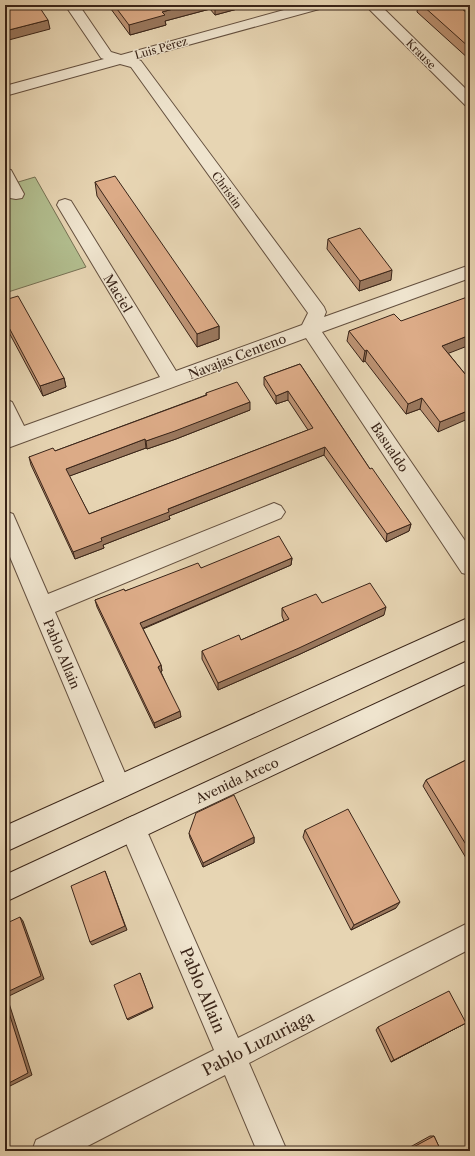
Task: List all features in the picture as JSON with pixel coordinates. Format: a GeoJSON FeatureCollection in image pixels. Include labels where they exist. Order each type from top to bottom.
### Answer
{"type":"FeatureCollection","features":[{"type":"Feature","properties":{"kind":"street"},"geometry":{"type":"LineString","coordinates":[[72,5],[106,55],[122,59]]}},
{"type":"Feature","properties":{"kind":"street","name":"Luis Pérez"},"geometry":{"type":"LineString","coordinates":[[5,91],[318,5]]}},
{"type":"Feature","properties":{"kind":"street","name":"Krause"},"geometry":{"type":"LineString","coordinates":[[372,5],[470,102]]}},
{"type":"Feature","properties":{"kind":"street","name":"Christin"},"geometry":{"type":"LineString","coordinates":[[122,59],[136,64],[317,312],[310,329]]}},
{"type":"Feature","properties":{"kind":"street"},"geometry":{"type":"LineString","coordinates":[[5,174],[16,194]]}},
{"type":"Feature","properties":{"kind":"street","name":"Maciel"},"geometry":{"type":"LineString","coordinates":[[65,205],[172,380]]}},
{"type":"Feature","properties":{"kind":"street","name":"Navajas Centeno"},"geometry":{"type":"LineString","coordinates":[[12,438],[470,271]]}},
{"type":"Feature","properties":{"kind":"street","name":"Basualdo"},"geometry":{"type":"LineString","coordinates":[[310,329],[470,566]]}},
{"type":"Feature","properties":{"kind":"street"},"geometry":{"type":"LineString","coordinates":[[5,407],[12,438]]}},
{"type":"Feature","properties":{"kind":"street"},"geometry":{"type":"LineString","coordinates":[[42,607],[274,512]]}},
{"type":"Feature","properties":{"kind":"street","name":"Pablo Allain"},"geometry":{"type":"LineString","coordinates":[[5,520],[119,787]]}},
{"type":"Feature","properties":{"kind":"street"},"geometry":{"type":"LineString","coordinates":[[5,840],[470,627]]}},
{"type":"Feature","properties":{"kind":"street","name":"Avenida Areco"},"geometry":{"type":"LineString","coordinates":[[5,889],[470,671]]}},
{"type":"Feature","properties":{"kind":"street","name":"Pablo Allain"},"geometry":{"type":"LineString","coordinates":[[133,829],[272,1151]]}},
{"type":"Feature","properties":{"kind":"street","name":"Pablo Luzuriaga"},"geometry":{"type":"LineString","coordinates":[[47,1151],[470,935]]}},
{"type":"Feature","properties":{"kind":"green space"},"geometry":{"type":"Polygon","coordinates":[[[35,177],[86,267],[5,293],[5,186],[35,177]]]}},
{"type":"Feature","properties":{"kind":"building"},"geometry":{"type":"Polygon","coordinates":[[[5,5],[38,5],[48,20],[5,31],[5,5]]]}},
{"type":"Feature","properties":{"kind":"building"},"geometry":{"type":"Polygon","coordinates":[[[114,5],[188,5],[162,12],[165,15],[129,25],[114,5]]]}},
{"type":"Feature","properties":{"kind":"building"},"geometry":{"type":"Polygon","coordinates":[[[422,5],[458,5],[470,16],[470,48],[422,5]]]}},
{"type":"Feature","properties":{"kind":"building"},"geometry":{"type":"Polygon","coordinates":[[[115,176],[219,326],[197,334],[95,182],[115,176]]]}},
{"type":"Feature","properties":{"kind":"building"},"geometry":{"type":"Polygon","coordinates":[[[360,228],[392,270],[360,281],[328,239],[360,228]]]}},
{"type":"Feature","properties":{"kind":"building"},"geometry":{"type":"Polygon","coordinates":[[[18,296],[64,378],[40,386],[5,320],[5,300],[18,296]]]}},
{"type":"Feature","properties":{"kind":"building"},"geometry":{"type":"Polygon","coordinates":[[[470,296],[470,335],[442,346],[470,380],[470,410],[440,422],[422,398],[408,404],[367,350],[365,351],[349,331],[394,314],[401,321],[470,296]]]}},
{"type":"Feature","properties":{"kind":"building"},"geometry":{"type":"Polygon","coordinates":[[[300,364],[370,469],[372,468],[411,524],[387,534],[325,447],[168,509],[169,512],[101,538],[102,541],[73,552],[29,457],[53,448],[55,451],[207,395],[206,393],[237,382],[250,402],[175,431],[146,441],[145,439],[66,469],[89,514],[313,428],[288,391],[276,396],[264,377],[300,364]]]}},
{"type":"Feature","properties":{"kind":"building"},"geometry":{"type":"Polygon","coordinates":[[[279,536],[292,558],[140,623],[161,665],[158,667],[180,711],[154,723],[95,600],[124,589],[125,591],[198,563],[201,568],[279,536]]]}},
{"type":"Feature","properties":{"kind":"building"},"geometry":{"type":"Polygon","coordinates":[[[370,583],[386,607],[299,648],[218,683],[202,651],[239,635],[241,640],[289,619],[282,608],[316,594],[322,603],[370,583]]]}},
{"type":"Feature","properties":{"kind":"building"},"geometry":{"type":"Polygon","coordinates":[[[470,758],[470,851],[426,780],[470,758]]]}},
{"type":"Feature","properties":{"kind":"building"},"geometry":{"type":"Polygon","coordinates":[[[234,795],[254,837],[203,863],[189,833],[196,813],[234,795]]]}},
{"type":"Feature","properties":{"kind":"building"},"geometry":{"type":"Polygon","coordinates":[[[348,809],[400,902],[354,925],[305,830],[348,809]]]}},
{"type":"Feature","properties":{"kind":"building"},"geometry":{"type":"Polygon","coordinates":[[[105,871],[125,926],[90,942],[71,886],[105,871]]]}},
{"type":"Feature","properties":{"kind":"building"},"geometry":{"type":"Polygon","coordinates":[[[20,917],[41,976],[5,993],[5,924],[20,917]]]}},
{"type":"Feature","properties":{"kind":"building"},"geometry":{"type":"Polygon","coordinates":[[[140,973],[153,1007],[127,1019],[114,985],[140,973]]]}},
{"type":"Feature","properties":{"kind":"building"},"geometry":{"type":"Polygon","coordinates":[[[449,991],[466,1023],[394,1060],[378,1027],[449,991]]]}},
{"type":"Feature","properties":{"kind":"building"},"geometry":{"type":"Polygon","coordinates":[[[5,1000],[28,1073],[5,1085],[5,1000]]]}},
{"type":"Feature","properties":{"kind":"building"},"geometry":{"type":"Polygon","coordinates":[[[434,1136],[441,1151],[406,1151],[434,1136]]]}}]}
